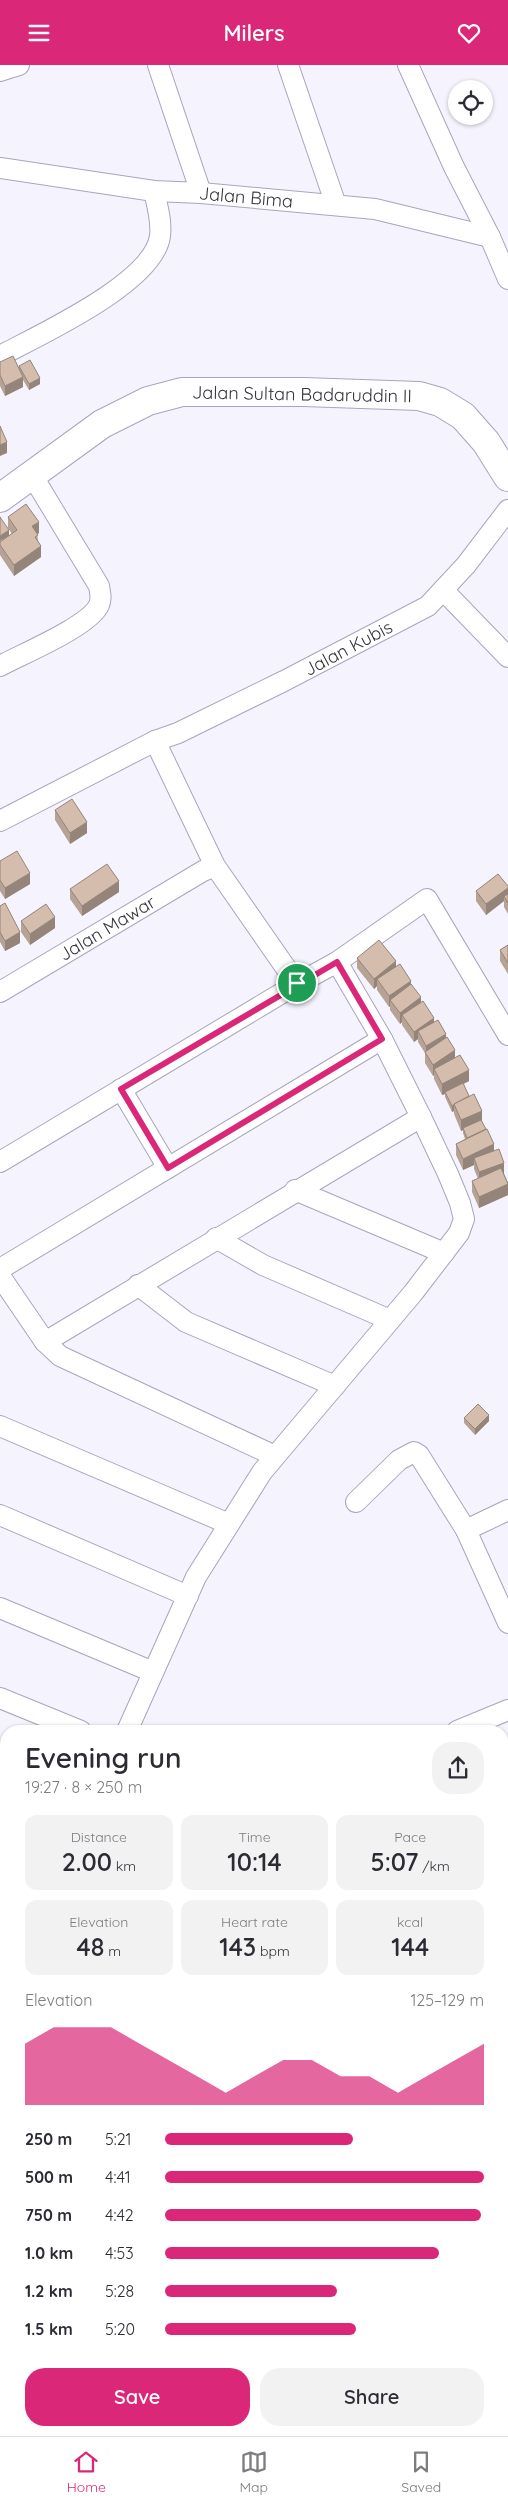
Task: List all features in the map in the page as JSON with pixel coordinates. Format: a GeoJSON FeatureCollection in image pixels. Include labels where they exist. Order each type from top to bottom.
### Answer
{"type":"FeatureCollection","features":[{"type":"Feature","properties":{"kind":"street"},"geometry":{"type":"LineString","coordinates":[[0,71],[18,65]]}},
{"type":"Feature","properties":{"kind":"street"},"geometry":{"type":"LineString","coordinates":[[158,65],[201,193]]}},
{"type":"Feature","properties":{"kind":"street"},"geometry":{"type":"LineString","coordinates":[[288,65],[336,205]]}},
{"type":"Feature","properties":{"kind":"street"},"geometry":{"type":"LineString","coordinates":[[408,65],[454,167],[490,237],[508,279]]}},
{"type":"Feature","properties":{"kind":"street","name":"Jalan Bima"},"geometry":{"type":"LineString","coordinates":[[0,168],[154,191],[201,193],[375,209],[490,237]]}},
{"type":"Feature","properties":{"kind":"street"},"geometry":{"type":"LineString","coordinates":[[0,356],[85,311],[125,284],[152,256],[160,238],[154,191]]}},
{"type":"Feature","properties":{"kind":"street","name":"Jalan Sultan Badaruddin II"},"geometry":{"type":"LineString","coordinates":[[0,498],[102,424],[148,401],[182,392],[231,391],[419,395],[440,402],[463,416],[486,441],[508,477]]}},
{"type":"Feature","properties":{"kind":"street"},"geometry":{"type":"LineString","coordinates":[[0,665],[84,623],[98,606],[101,596],[99,586],[32,475]]}},
{"type":"Feature","properties":{"kind":"street","name":"Jalan Kubis"},"geometry":{"type":"LineString","coordinates":[[0,821],[155,741],[178,733],[293,677],[428,605],[466,565],[508,510]]}},
{"type":"Feature","properties":{"kind":"street"},"geometry":{"type":"LineString","coordinates":[[443,590],[508,657]]}},
{"type":"Feature","properties":{"kind":"street"},"geometry":{"type":"LineString","coordinates":[[155,741],[215,866],[297,983]]}},
{"type":"Feature","properties":{"kind":"street","name":"Jalan Mawar"},"geometry":{"type":"LineString","coordinates":[[0,992],[203,871],[215,866]]}},
{"type":"Feature","properties":{"kind":"street"},"geometry":{"type":"LineString","coordinates":[[0,1162],[297,983],[337,962],[427,899],[508,1035]]}},
{"type":"Feature","properties":{"kind":"street"},"geometry":{"type":"LineString","coordinates":[[130,1725],[196,1577],[229,1524],[274,1456],[335,1386],[444,1253],[459,1233],[464,1219],[451,1181],[382,1039],[337,962]]}},
{"type":"Feature","properties":{"kind":"street"},"geometry":{"type":"LineString","coordinates":[[0,1269],[382,1039]]}},
{"type":"Feature","properties":{"kind":"street"},"geometry":{"type":"LineString","coordinates":[[121,1089],[168,1168]]}},
{"type":"Feature","properties":{"kind":"street"},"geometry":{"type":"LineString","coordinates":[[45,1342],[420,1117]]}},
{"type":"Feature","properties":{"kind":"street"},"geometry":{"type":"LineString","coordinates":[[295,1191],[444,1253]]}},
{"type":"Feature","properties":{"kind":"street"},"geometry":{"type":"LineString","coordinates":[[216,1238],[264,1265],[390,1320]]}},
{"type":"Feature","properties":{"kind":"street"},"geometry":{"type":"LineString","coordinates":[[0,1276],[45,1342],[60,1357],[274,1456]]}},
{"type":"Feature","properties":{"kind":"street"},"geometry":{"type":"LineString","coordinates":[[138,1285],[186,1322],[335,1386]]}},
{"type":"Feature","properties":{"kind":"street"},"geometry":{"type":"LineString","coordinates":[[0,1426],[229,1524]]}},
{"type":"Feature","properties":{"kind":"street"},"geometry":{"type":"LineString","coordinates":[[356,1502],[399,1460],[414,1452],[419,1455],[466,1530],[508,1623]]}},
{"type":"Feature","properties":{"kind":"street"},"geometry":{"type":"LineString","coordinates":[[466,1530],[508,1510]]}},
{"type":"Feature","properties":{"kind":"street"},"geometry":{"type":"LineString","coordinates":[[0,1515],[188,1596]]}},
{"type":"Feature","properties":{"kind":"street"},"geometry":{"type":"LineString","coordinates":[[0,1608],[152,1672]]}},
{"type":"Feature","properties":{"kind":"street"},"geometry":{"type":"LineString","coordinates":[[0,1697],[39,1722],[53,1725]]}},
{"type":"Feature","properties":{"kind":"street"},"geometry":{"type":"LineString","coordinates":[[473,1725],[508,1710]]}},
{"type":"Feature","properties":{"kind":"building"},"geometry":{"type":"Polygon","coordinates":[[[13,356],[23,377],[5,386],[0,375],[0,362],[13,356]]]}},
{"type":"Feature","properties":{"kind":"building"},"geometry":{"type":"Polygon","coordinates":[[[30,360],[40,378],[29,384],[19,366],[30,360]]]}},
{"type":"Feature","properties":{"kind":"building"},"geometry":{"type":"Polygon","coordinates":[[[0,426],[7,442],[0,445],[0,426]]]}},
{"type":"Feature","properties":{"kind":"building"},"geometry":{"type":"Polygon","coordinates":[[[26,504],[39,522],[32,526],[38,535],[35,537],[41,546],[14,565],[0,545],[0,542],[17,530],[8,517],[26,504]]]}},
{"type":"Feature","properties":{"kind":"building"},"geometry":{"type":"Polygon","coordinates":[[[0,517],[9,530],[0,536],[0,517]]]}},
{"type":"Feature","properties":{"kind":"building"},"geometry":{"type":"Polygon","coordinates":[[[72,799],[87,822],[70,833],[55,810],[72,799]]]}},
{"type":"Feature","properties":{"kind":"building"},"geometry":{"type":"Polygon","coordinates":[[[17,851],[30,873],[5,888],[0,880],[0,861],[17,851]]]}},
{"type":"Feature","properties":{"kind":"building"},"geometry":{"type":"Polygon","coordinates":[[[107,864],[119,881],[82,906],[70,889],[107,864]]]}},
{"type":"Feature","properties":{"kind":"building"},"geometry":{"type":"Polygon","coordinates":[[[498,874],[508,888],[486,904],[476,891],[498,874]]]}},
{"type":"Feature","properties":{"kind":"building"},"geometry":{"type":"Polygon","coordinates":[[[508,894],[508,903],[504,896],[508,894]]]}},
{"type":"Feature","properties":{"kind":"building"},"geometry":{"type":"Polygon","coordinates":[[[5,903],[20,932],[5,941],[0,932],[0,906],[5,903]]]}},
{"type":"Feature","properties":{"kind":"building"},"geometry":{"type":"Polygon","coordinates":[[[46,904],[55,917],[30,934],[21,921],[46,904]]]}},
{"type":"Feature","properties":{"kind":"building"},"geometry":{"type":"Polygon","coordinates":[[[379,940],[396,961],[374,979],[357,958],[379,940]]]}},
{"type":"Feature","properties":{"kind":"building"},"geometry":{"type":"Polygon","coordinates":[[[508,945],[508,963],[500,950],[508,945]]]}},
{"type":"Feature","properties":{"kind":"building"},"geometry":{"type":"Polygon","coordinates":[[[400,964],[411,981],[389,996],[377,979],[400,964]]]}},
{"type":"Feature","properties":{"kind":"building"},"geometry":{"type":"Polygon","coordinates":[[[411,984],[421,997],[400,1013],[390,1000],[411,984]]]}},
{"type":"Feature","properties":{"kind":"building"},"geometry":{"type":"Polygon","coordinates":[[[423,1001],[434,1018],[414,1032],[402,1015],[423,1001]]]}},
{"type":"Feature","properties":{"kind":"building"},"geometry":{"type":"Polygon","coordinates":[[[438,1020],[446,1034],[426,1046],[418,1031],[438,1020]]]}},
{"type":"Feature","properties":{"kind":"building"},"geometry":{"type":"Polygon","coordinates":[[[447,1037],[455,1050],[433,1065],[425,1052],[447,1037]]]}},
{"type":"Feature","properties":{"kind":"building"},"geometry":{"type":"Polygon","coordinates":[[[460,1055],[469,1070],[442,1084],[434,1069],[460,1055]]]}},
{"type":"Feature","properties":{"kind":"building"},"geometry":{"type":"Polygon","coordinates":[[[463,1083],[469,1096],[452,1106],[445,1092],[463,1083]]]}},
{"type":"Feature","properties":{"kind":"building"},"geometry":{"type":"Polygon","coordinates":[[[474,1094],[482,1111],[461,1120],[454,1104],[474,1094]]]}},
{"type":"Feature","properties":{"kind":"building"},"geometry":{"type":"Polygon","coordinates":[[[481,1120],[486,1129],[467,1138],[463,1128],[481,1120]]]}},
{"type":"Feature","properties":{"kind":"building"},"geometry":{"type":"Polygon","coordinates":[[[487,1129],[494,1144],[463,1159],[456,1144],[487,1129]]]}},
{"type":"Feature","properties":{"kind":"building"},"geometry":{"type":"Polygon","coordinates":[[[499,1149],[504,1163],[479,1172],[474,1158],[499,1149]]]}},
{"type":"Feature","properties":{"kind":"building"},"geometry":{"type":"Polygon","coordinates":[[[501,1168],[508,1184],[479,1197],[472,1181],[501,1168]]]}},
{"type":"Feature","properties":{"kind":"building"},"geometry":{"type":"Polygon","coordinates":[[[478,1404],[489,1415],[475,1429],[464,1418],[478,1404]]]}},
{"type":"Feature","properties":{"kind":"route"},"geometry":{"type":"LineString","coordinates":[[337,962],[382,1039],[168,1168],[121,1089],[297,983],[337,962]]}}]}
